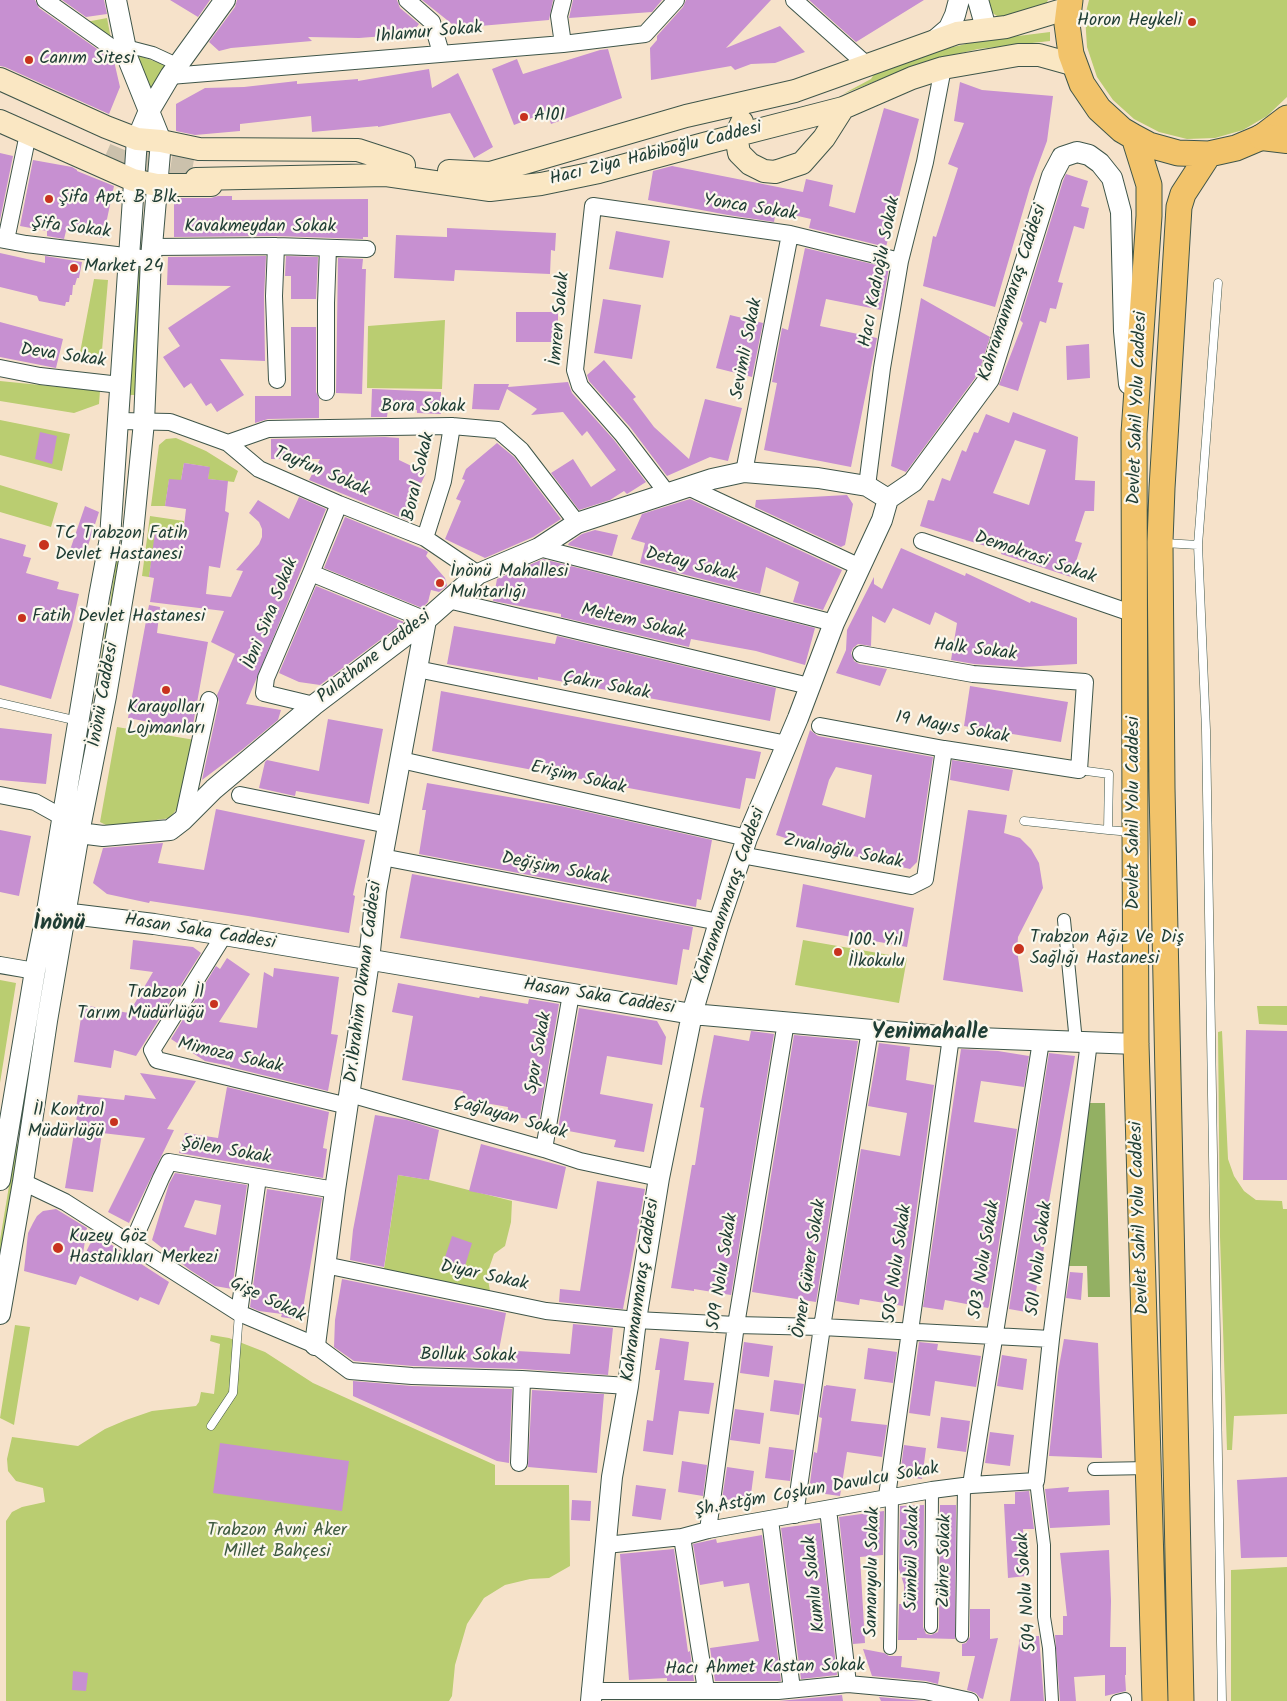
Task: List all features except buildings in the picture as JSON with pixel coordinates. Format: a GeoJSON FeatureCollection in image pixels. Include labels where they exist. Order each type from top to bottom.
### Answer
{"type":"FeatureCollection","features":[{"type":"Feature","properties":{"kind":"main road","name":"Hacı Ziya Habiboğlu Caddesi"},"geometry":{"type":"LineString","coordinates":[[1070,4],[1006,27],[957,33],[795,91],[676,118],[490,174],[404,166],[197,173],[386,175],[490,190],[598,178],[736,135],[843,108],[912,78],[943,68],[1018,54],[1038,55],[1074,65]]}},
{"type":"Feature","properties":{"kind":"main road"},"geometry":{"type":"LineString","coordinates":[[1070,4],[1067,24],[1071,54],[1082,84],[1099,109],[1122,130],[1149,145],[1178,153],[1209,154],[1274,139],[1287,118]]}},
{"type":"Feature","properties":{"kind":"main road"},"geometry":{"type":"LineString","coordinates":[[0,79],[136,139],[161,141],[199,149],[358,150],[404,166]]}},
{"type":"Feature","properties":{"kind":"main road"},"geometry":{"type":"LineString","coordinates":[[0,93],[108,148],[0,106]]}},
{"type":"Feature","properties":{"kind":"main road"},"geometry":{"type":"LineString","coordinates":[[752,100],[736,135],[739,153],[750,164],[764,171],[775,172],[802,163],[824,138],[843,108]]}},
{"type":"Feature","properties":{"kind":"main road"},"geometry":{"type":"LineString","coordinates":[[0,121],[133,180],[158,184],[376,188],[440,184]]}},
{"type":"Feature","properties":{"kind":"main road","name":"Devlet Sahil Yolu Caddesi"},"geometry":{"type":"LineString","coordinates":[[1134,137],[1149,185],[1134,433],[1134,614],[1136,1044],[1155,1701]]}},
{"type":"Feature","properties":{"kind":"main road","name":"Devlet Sahil Yolu Caddesi"},"geometry":{"type":"LineString","coordinates":[[1182,1701],[1162,788],[1160,542],[1162,478],[1179,207],[1183,194],[1209,154]]}},
{"type":"Feature","properties":{"kind":"street"},"geometry":{"type":"LineString","coordinates":[[46,0],[127,52],[153,53],[174,70]]}},
{"type":"Feature","properties":{"kind":"street"},"geometry":{"type":"LineString","coordinates":[[116,0],[127,52],[148,113]]}},
{"type":"Feature","properties":{"kind":"street"},"geometry":{"type":"LineString","coordinates":[[148,113],[174,70],[225,0]]}},
{"type":"Feature","properties":{"kind":"street"},"geometry":{"type":"LineString","coordinates":[[407,0],[432,22],[441,53]]}},
{"type":"Feature","properties":{"kind":"street"},"geometry":{"type":"LineString","coordinates":[[563,44],[559,16],[564,0]]}},
{"type":"Feature","properties":{"kind":"street","name":"Ihlamur Sokak"},"geometry":{"type":"LineString","coordinates":[[174,70],[563,44],[645,34],[676,0]]}},
{"type":"Feature","properties":{"kind":"street"},"geometry":{"type":"LineString","coordinates":[[794,0],[868,66]]}},
{"type":"Feature","properties":{"kind":"street"},"geometry":{"type":"LineString","coordinates":[[935,40],[948,28],[956,15],[959,0]]}},
{"type":"Feature","properties":{"kind":"street"},"geometry":{"type":"LineString","coordinates":[[978,0],[986,28]]}},
{"type":"Feature","properties":{"kind":"street","name":"Hacı Kadıoğlu Sokak"},"geometry":{"type":"LineString","coordinates":[[867,486],[882,368],[900,260],[925,162],[943,68]]}},
{"type":"Feature","properties":{"kind":"street","name":"İnönü Caddesi"},"geometry":{"type":"LineString","coordinates":[[0,1314],[2,1293],[32,1129],[47,1021],[57,912],[62,817],[110,538],[130,257],[136,139],[148,113]]}},
{"type":"Feature","properties":{"kind":"street","name":"İnönü Caddesi"},"geometry":{"type":"LineString","coordinates":[[0,1180],[5,1124],[35,971],[57,912],[79,833],[106,696],[132,543],[144,422],[155,196],[158,184],[161,141],[148,113]]}},
{"type":"Feature","properties":{"kind":"street","name":"Şifa Sokak"},"geometry":{"type":"LineString","coordinates":[[28,134],[3,240],[130,257]]}},
{"type":"Feature","properties":{"kind":"street","name":"Kahramanmaraş Caddesi"},"geometry":{"type":"LineString","coordinates":[[588,1698],[612,1477],[628,1386],[636,1320],[659,1178],[692,1014],[719,922],[744,846],[787,744],[834,623],[882,520],[888,499],[913,482],[989,379],[1052,176],[1062,158],[1077,152],[1089,155],[1100,163],[1112,178],[1121,212],[1124,331],[1134,433]]}},
{"type":"Feature","properties":{"kind":"street","name":"Yonca Sokak"},"geometry":{"type":"LineString","coordinates":[[602,204],[790,234],[900,260]]}},
{"type":"Feature","properties":{"kind":"street","name":"İmren Sokak"},"geometry":{"type":"LineString","coordinates":[[602,204],[575,370],[580,386],[622,434],[667,493]]}},
{"type":"Feature","properties":{"kind":"street","name":"Sevimli Sokak"},"geometry":{"type":"LineString","coordinates":[[744,472],[790,234]]}},
{"type":"Feature","properties":{"kind":"street"},"geometry":{"type":"LineString","coordinates":[[276,246],[274,296],[277,380]]}},
{"type":"Feature","properties":{"kind":"street","name":"Kavakmeydan Sokak"},"geometry":{"type":"LineString","coordinates":[[152,253],[276,246],[367,249]]}},
{"type":"Feature","properties":{"kind":"street"},"geometry":{"type":"LineString","coordinates":[[326,392],[328,248]]}},
{"type":"Feature","properties":{"kind":"street"},"geometry":{"type":"LineString","coordinates":[[130,257],[152,253]]}},
{"type":"Feature","properties":{"kind":"street","name":"Deva Sokak"},"geometry":{"type":"LineString","coordinates":[[0,368],[40,376],[120,385]]}},
{"type":"Feature","properties":{"kind":"street","name":"Tayfun Sokak"},"geometry":{"type":"LineString","coordinates":[[119,421],[170,422],[228,443],[259,468],[339,504],[425,538],[478,574]]}},
{"type":"Feature","properties":{"kind":"street","name":"Bora Sokak"},"geometry":{"type":"LineString","coordinates":[[228,443],[268,429],[452,426],[498,430],[521,450],[578,522]]}},
{"type":"Feature","properties":{"kind":"street","name":"Bora1 Sokak"},"geometry":{"type":"LineString","coordinates":[[425,538],[443,481],[452,426]]}},
{"type":"Feature","properties":{"kind":"street","name":"Pulathane Caddesi"},"geometry":{"type":"LineString","coordinates":[[79,833],[104,836],[170,830],[184,820],[214,789],[314,706],[426,620],[478,574],[539,548],[578,522],[667,493],[744,472],[818,478],[867,486],[888,499]]}},
{"type":"Feature","properties":{"kind":"street"},"geometry":{"type":"LineString","coordinates":[[688,487],[860,567]]}},
{"type":"Feature","properties":{"kind":"street","name":"İbni Sina Sokak"},"geometry":{"type":"LineString","coordinates":[[314,706],[264,693],[266,678],[339,504]]}},
{"type":"Feature","properties":{"kind":"street"},"geometry":{"type":"LineString","coordinates":[[110,538],[132,543]]}},
{"type":"Feature","properties":{"kind":"street","name":"Demokrasi Sokak"},"geometry":{"type":"LineString","coordinates":[[922,541],[1134,614]]}},
{"type":"Feature","properties":{"kind":"street","name":"Detay Sokak"},"geometry":{"type":"LineString","coordinates":[[539,548],[834,623]]}},
{"type":"Feature","properties":{"kind":"street"},"geometry":{"type":"LineString","coordinates":[[311,573],[426,620]]}},
{"type":"Feature","properties":{"kind":"street","name":"Meltem Sokak"},"geometry":{"type":"LineString","coordinates":[[448,600],[809,686]]}},
{"type":"Feature","properties":{"kind":"street","name":"Dr.İbrahim Okman Caddesi"},"geometry":{"type":"LineString","coordinates":[[315,1345],[335,1190],[350,1100],[369,961],[376,891],[426,620]]}},
{"type":"Feature","properties":{"kind":"street","name":"Halk Sokak"},"geometry":{"type":"LineString","coordinates":[[861,654],[973,674],[1085,682],[1079,770]]}},
{"type":"Feature","properties":{"kind":"street","name":"Çakır Sokak"},"geometry":{"type":"LineString","coordinates":[[417,669],[787,744]]}},
{"type":"Feature","properties":{"kind":"street"},"geometry":{"type":"LineString","coordinates":[[184,820],[210,700]]}},
{"type":"Feature","properties":{"kind":"street","name":"19 Mayıs Sokak"},"geometry":{"type":"LineString","coordinates":[[820,726],[944,749],[1079,770]]}},
{"type":"Feature","properties":{"kind":"street","name":"Zıvalıoğlu Sokak"},"geometry":{"type":"LineString","coordinates":[[744,846],[911,886],[924,879],[944,749]]}},
{"type":"Feature","properties":{"kind":"street","name":"Erişim Sokak"},"geometry":{"type":"LineString","coordinates":[[401,760],[744,846]]}},
{"type":"Feature","properties":{"kind":"street"},"geometry":{"type":"LineString","coordinates":[[0,795],[34,802],[62,817],[79,833]]}},
{"type":"Feature","properties":{"kind":"street"},"geometry":{"type":"LineString","coordinates":[[240,795],[388,825]]}},
{"type":"Feature","properties":{"kind":"street","name":"Değişim Sokak"},"geometry":{"type":"LineString","coordinates":[[382,858],[719,922]]}},
{"type":"Feature","properties":{"kind":"street","name":"Hasan Saka Caddesi"},"geometry":{"type":"LineString","coordinates":[[57,912],[224,935],[369,961],[692,1014],[951,1037],[1136,1044]]}},
{"type":"Feature","properties":{"kind":"street"},"geometry":{"type":"LineString","coordinates":[[1064,920],[1082,1042]]}},
{"type":"Feature","properties":{"kind":"street","name":"Mimoza Sokak"},"geometry":{"type":"LineString","coordinates":[[224,935],[152,1050],[157,1060],[350,1100]]}},
{"type":"Feature","properties":{"kind":"street"},"geometry":{"type":"LineString","coordinates":[[0,965],[35,971]]}},
{"type":"Feature","properties":{"kind":"street","name":"Spor Sokak"},"geometry":{"type":"LineString","coordinates":[[544,1149],[571,994]]}},
{"type":"Feature","properties":{"kind":"street","name":"509 Nolu Sokak"},"geometry":{"type":"LineString","coordinates":[[708,1530],[736,1325],[786,1022]]}},
{"type":"Feature","properties":{"kind":"street","name":"Ömer Güner Sokak"},"geometry":{"type":"LineString","coordinates":[[795,1515],[822,1327],[870,1030]]}},
{"type":"Feature","properties":{"kind":"street","name":"505 Nolu Sokak"},"geometry":{"type":"LineString","coordinates":[[889,1496],[951,1037]]}},
{"type":"Feature","properties":{"kind":"street","name":"503 Nolu Sokak"},"geometry":{"type":"LineString","coordinates":[[968,1486],[1041,1041]]}},
{"type":"Feature","properties":{"kind":"street","name":"501 Nolu Sokak"},"geometry":{"type":"LineString","coordinates":[[1036,1481],[1082,1042]]}},
{"type":"Feature","properties":{"kind":"street","name":"Çağlayan Sokak"},"geometry":{"type":"LineString","coordinates":[[350,1100],[544,1149],[580,1161],[659,1178]]}},
{"type":"Feature","properties":{"kind":"street"},"geometry":{"type":"LineString","coordinates":[[5,1124],[32,1129]]}},
{"type":"Feature","properties":{"kind":"street","name":"Şölen Sokak"},"geometry":{"type":"LineString","coordinates":[[132,1244],[169,1162],[335,1190]]}},
{"type":"Feature","properties":{"kind":"street"},"geometry":{"type":"LineString","coordinates":[[239,1313],[258,1178]]}},
{"type":"Feature","properties":{"kind":"street","name":"Gişe Sokak"},"geometry":{"type":"LineString","coordinates":[[23,1182],[65,1202],[239,1313],[315,1345]]}},
{"type":"Feature","properties":{"kind":"street","name":"Diyar Sokak"},"geometry":{"type":"LineString","coordinates":[[325,1266],[546,1311],[636,1320],[822,1327],[1051,1339]]}},
{"type":"Feature","properties":{"kind":"street","name":"Bolluk Sokak"},"geometry":{"type":"LineString","coordinates":[[315,1345],[350,1372],[412,1376],[522,1378],[628,1386]]}},
{"type":"Feature","properties":{"kind":"street"},"geometry":{"type":"LineString","coordinates":[[519,1463],[522,1378]]}},
{"type":"Feature","properties":{"kind":"street"},"geometry":{"type":"LineString","coordinates":[[1094,1469],[1149,1468]]}},
{"type":"Feature","properties":{"kind":"street","name":"Şh.Astğm Coşkun Davulcu Sokak"},"geometry":{"type":"LineString","coordinates":[[606,1545],[682,1537],[708,1530],[770,1520],[889,1496],[968,1486],[1036,1481]]}},
{"type":"Feature","properties":{"kind":"street","name":"504 Nolu Sokak"},"geometry":{"type":"LineString","coordinates":[[1036,1481],[1044,1545],[1044,1617],[1049,1648],[1052,1701]]}},
{"type":"Feature","properties":{"kind":"street","name":"Zühre Sokak"},"geometry":{"type":"LineString","coordinates":[[962,1636],[968,1486]]}},
{"type":"Feature","properties":{"kind":"street","name":"Sümbül Sokak"},"geometry":{"type":"LineString","coordinates":[[930,1627],[932,1490]]}},
{"type":"Feature","properties":{"kind":"street","name":"Samanyolu Sokak"},"geometry":{"type":"LineString","coordinates":[[889,1496],[890,1648]]}},
{"type":"Feature","properties":{"kind":"street","name":"Kumlu Sokak"},"geometry":{"type":"LineString","coordinates":[[828,1508],[848,1684]]}},
{"type":"Feature","properties":{"kind":"street"},"geometry":{"type":"LineString","coordinates":[[770,1520],[792,1689]]}},
{"type":"Feature","properties":{"kind":"street"},"geometry":{"type":"LineString","coordinates":[[682,1537],[706,1690]]}},
{"type":"Feature","properties":{"kind":"street","name":"Hacı Ahmet Kastan Sokak"},"geometry":{"type":"LineString","coordinates":[[588,1698],[706,1690],[792,1689],[848,1684],[925,1691],[970,1701]]}},
{"type":"Feature","properties":{"kind":"street"},"geometry":{"type":"LineString","coordinates":[[1117,1701],[1124,1699],[1125,1701]]}},
{"type":"Feature","properties":{"kind":"lane"},"geometry":{"type":"LineString","coordinates":[[1218,283],[1198,545],[1206,730],[1222,1701]]}},
{"type":"Feature","properties":{"kind":"lane"},"geometry":{"type":"LineString","coordinates":[[1160,542],[1198,545]]}},
{"type":"Feature","properties":{"kind":"lane"},"geometry":{"type":"LineString","coordinates":[[0,703],[78,721]]}},
{"type":"Feature","properties":{"kind":"lane"},"geometry":{"type":"LineString","coordinates":[[1079,770],[1109,774],[1108,830]]}},
{"type":"Feature","properties":{"kind":"lane"},"geometry":{"type":"LineString","coordinates":[[1024,821],[1135,832]]}},
{"type":"Feature","properties":{"kind":"lane"},"geometry":{"type":"LineString","coordinates":[[211,1426],[233,1393],[239,1313]]}},
{"type":"Feature","properties":{"kind":"green space"},"geometry":{"type":"Polygon","coordinates":[[[986,0],[1048,0],[1046,4],[1014,18],[997,16],[991,12],[986,0]]]}},
{"type":"Feature","properties":{"kind":"green space"},"geometry":{"type":"Polygon","coordinates":[[[1089,0],[1287,0],[1287,97],[1267,116],[1243,130],[1215,138],[1187,139],[1159,132],[1134,119],[1113,100],[1097,77],[1087,47],[1085,16],[1089,0]]]}},
{"type":"Feature","properties":{"kind":"green space"},"geometry":{"type":"Polygon","coordinates":[[[107,18],[111,39],[86,22],[107,18]]]}},
{"type":"Feature","properties":{"kind":"green space"},"geometry":{"type":"Polygon","coordinates":[[[1050,32],[1050,41],[978,49],[957,54],[911,67],[843,94],[871,79],[874,74],[937,51],[978,41],[1050,32]]]}},
{"type":"Feature","properties":{"kind":"green space"},"geometry":{"type":"Polygon","coordinates":[[[133,54],[169,66],[149,107],[133,54]]]}},
{"type":"Feature","properties":{"kind":"green space"},"geometry":{"type":"Polygon","coordinates":[[[136,265],[143,265],[137,395],[129,395],[136,265]]]}},
{"type":"Feature","properties":{"kind":"green space"},"geometry":{"type":"Polygon","coordinates":[[[94,279],[108,280],[101,362],[79,358],[94,279]]]}},
{"type":"Feature","properties":{"kind":"green space"},"geometry":{"type":"Polygon","coordinates":[[[445,320],[442,389],[367,388],[368,326],[445,320]]]}},
{"type":"Feature","properties":{"kind":"green space"},"geometry":{"type":"Polygon","coordinates":[[[0,381],[100,391],[99,404],[74,413],[0,401],[0,381]]]}},
{"type":"Feature","properties":{"kind":"green space"},"geometry":{"type":"Polygon","coordinates":[[[0,420],[70,434],[62,471],[0,455],[0,420]]]}},
{"type":"Feature","properties":{"kind":"green space"},"geometry":{"type":"Polygon","coordinates":[[[176,438],[206,451],[238,471],[234,482],[208,479],[209,467],[184,463],[181,480],[169,480],[165,506],[151,506],[159,445],[166,439],[176,438]]]}},
{"type":"Feature","properties":{"kind":"green space"},"geometry":{"type":"Polygon","coordinates":[[[0,485],[58,503],[51,527],[0,512],[0,485]]]}},
{"type":"Feature","properties":{"kind":"green space"},"geometry":{"type":"Polygon","coordinates":[[[150,516],[184,521],[183,535],[156,533],[149,577],[142,576],[150,516]]]}},
{"type":"Feature","properties":{"kind":"green space"},"geometry":{"type":"Polygon","coordinates":[[[118,551],[123,552],[95,723],[91,722],[118,551]]]}},
{"type":"Feature","properties":{"kind":"green space"},"geometry":{"type":"Polygon","coordinates":[[[117,727],[195,740],[181,803],[170,818],[122,825],[114,829],[100,822],[117,727]]]}},
{"type":"Feature","properties":{"kind":"green space"},"geometry":{"type":"Polygon","coordinates":[[[803,940],[907,958],[899,1003],[795,985],[803,940]]]}},
{"type":"Feature","properties":{"kind":"green space"},"geometry":{"type":"Polygon","coordinates":[[[0,980],[16,983],[0,1083],[0,980]]]}},
{"type":"Feature","properties":{"kind":"green space"},"geometry":{"type":"Polygon","coordinates":[[[1257,1006],[1287,1006],[1287,1025],[1259,1024],[1257,1006]]]}},
{"type":"Feature","properties":{"kind":"green space"},"geometry":{"type":"Polygon","coordinates":[[[1222,1031],[1228,1159],[1234,1176],[1244,1191],[1256,1200],[1282,1201],[1283,1209],[1287,1209],[1287,1414],[1234,1416],[1232,1450],[1227,1450],[1220,1237],[1218,1032],[1222,1031]]]}},
{"type":"Feature","properties":{"kind":"green space"},"geometry":{"type":"Polygon","coordinates":[[[1089,1103],[1105,1103],[1110,1297],[1088,1297],[1087,1266],[1066,1266],[1089,1103]]]}},
{"type":"Feature","properties":{"kind":"green space"},"geometry":{"type":"Polygon","coordinates":[[[16,1144],[21,1145],[0,1265],[0,1240],[16,1144]]]}},
{"type":"Feature","properties":{"kind":"green space"},"geometry":{"type":"Polygon","coordinates":[[[398,1175],[429,1180],[512,1201],[511,1222],[505,1246],[494,1254],[487,1274],[490,1291],[470,1289],[384,1269],[398,1175]]]}},
{"type":"Feature","properties":{"kind":"green space"},"geometry":{"type":"Polygon","coordinates":[[[15,1325],[30,1327],[14,1425],[0,1418],[15,1325]]]}},
{"type":"Feature","properties":{"kind":"green space","name":"Trabzon Avni Aker Millet Bahçesi"},"geometry":{"type":"Polygon","coordinates":[[[211,1335],[229,1338],[265,1352],[313,1383],[495,1465],[495,1485],[569,1485],[570,1566],[549,1578],[530,1579],[505,1585],[484,1598],[467,1624],[455,1665],[452,1696],[449,1701],[6,1701],[6,1521],[12,1512],[22,1507],[45,1502],[43,1488],[16,1481],[8,1471],[7,1459],[12,1437],[78,1446],[105,1429],[152,1411],[196,1406],[201,1392],[214,1394],[220,1344],[210,1341],[211,1335]]]}},
{"type":"Feature","properties":{"kind":"green space"},"geometry":{"type":"Polygon","coordinates":[[[1287,1567],[1287,1701],[1231,1701],[1231,1570],[1287,1567]]]}},
{"type":"Feature","properties":{"kind":"tunnel"},"geometry":{"type":"LineString","coordinates":[[106,154],[154,173]]}},
{"type":"Feature","properties":{"kind":"tunnel"},"geometry":{"type":"LineString","coordinates":[[139,156],[197,167]]}},
{"type":"Feature","properties":{"kind":"place","name":"Horon Heykeli"},"geometry":{"type":"Point","coordinates":[1192,22]}},
{"type":"Feature","properties":{"kind":"place","name":"Canım Sitesi"},"geometry":{"type":"Point","coordinates":[29,60]}},
{"type":"Feature","properties":{"kind":"place","name":"A101"},"geometry":{"type":"Point","coordinates":[524,117]}},
{"type":"Feature","properties":{"kind":"place","name":"Şifa Apt. B Blk."},"geometry":{"type":"Point","coordinates":[49,199]}},
{"type":"Feature","properties":{"kind":"place","name":"Market 24"},"geometry":{"type":"Point","coordinates":[74,268]}},
{"type":"Feature","properties":{"kind":"place","name":"TC Trabzon Fatih Devlet Hastanesi"},"geometry":{"type":"Point","coordinates":[44,545]}},
{"type":"Feature","properties":{"kind":"place","name":"İnönü Mahallesi Muhtarlığı"},"geometry":{"type":"Point","coordinates":[440,583]}},
{"type":"Feature","properties":{"kind":"place","name":"Fatih Devlet Hastanesi"},"geometry":{"type":"Point","coordinates":[22,618]}},
{"type":"Feature","properties":{"kind":"place","name":"Karayolları Lojmanları"},"geometry":{"type":"Point","coordinates":[166,690]}},
{"type":"Feature","properties":{"kind":"place","name":"Trabzon Ağız Ve Diş Sağlığı Hastanesi"},"geometry":{"type":"Point","coordinates":[1019,949]}},
{"type":"Feature","properties":{"kind":"place","name":"100. Yıl İlkokulu"},"geometry":{"type":"Point","coordinates":[838,952]}},
{"type":"Feature","properties":{"kind":"place","name":"Trabzon İl Tarım Müdürlüğü"},"geometry":{"type":"Point","coordinates":[214,1004]}},
{"type":"Feature","properties":{"kind":"place","name":"İl Kontrol Müdürlüğü"},"geometry":{"type":"Point","coordinates":[114,1122]}},
{"type":"Feature","properties":{"kind":"place","name":"Kuzey Göz Hastalıkları Merkezi"},"geometry":{"type":"Point","coordinates":[58,1248]}},
{"type":"Feature","properties":{"kind":"district","name":"İnönü"},"geometry":{"type":"Point","coordinates":[59,925]}},
{"type":"Feature","properties":{"kind":"district","name":"Yenimahalle"},"geometry":{"type":"Point","coordinates":[930,1034]}}]}
